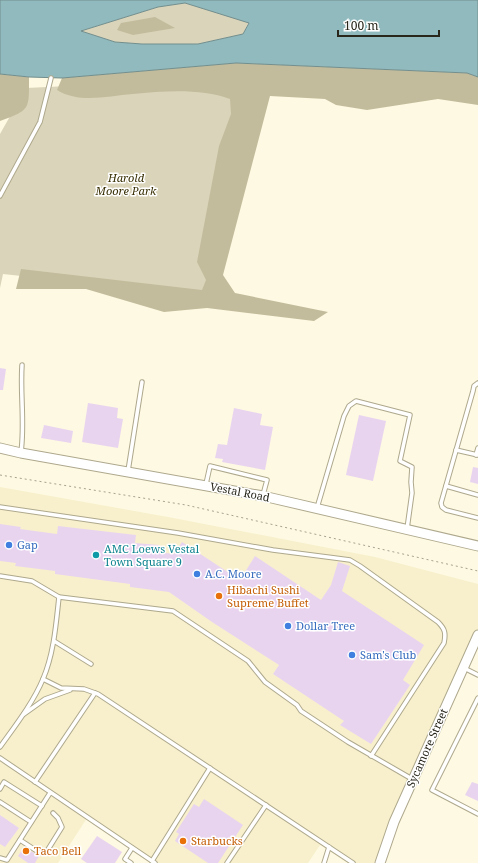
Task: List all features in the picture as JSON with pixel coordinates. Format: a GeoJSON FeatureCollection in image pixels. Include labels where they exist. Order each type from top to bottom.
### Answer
{"type":"FeatureCollection","features":[{"type":"Feature","properties":{"kind":"street","name":"Vestal Road"},"geometry":{"type":"LineString","coordinates":[[0,448],[263,496],[478,546]]}},
{"type":"Feature","properties":{"kind":"street","name":"Sycamore Street"},"geometry":{"type":"LineString","coordinates":[[380,863],[394,822],[463,668],[476,645],[478,635]]}},
{"type":"Feature","properties":{"kind":"lane"},"geometry":{"type":"LineString","coordinates":[[0,196],[40,122],[51,78]]}},
{"type":"Feature","properties":{"kind":"lane"},"geometry":{"type":"LineString","coordinates":[[21,453],[23,427],[20,389],[22,365]]}},
{"type":"Feature","properties":{"kind":"lane"},"geometry":{"type":"LineString","coordinates":[[128,472],[142,382]]}},
{"type":"Feature","properties":{"kind":"lane"},"geometry":{"type":"LineString","coordinates":[[476,384],[441,503],[442,507],[446,510],[478,518]]}},
{"type":"Feature","properties":{"kind":"lane"},"geometry":{"type":"LineString","coordinates":[[317,508],[344,416],[349,406],[356,401],[410,415],[400,461],[412,467],[412,493],[407,529]]}},
{"type":"Feature","properties":{"kind":"lane"},"geometry":{"type":"LineString","coordinates":[[456,450],[477,455],[478,448]]}},
{"type":"Feature","properties":{"kind":"lane"},"geometry":{"type":"LineString","coordinates":[[206,485],[210,466],[267,480],[263,496]]}},
{"type":"Feature","properties":{"kind":"lane"},"geometry":{"type":"LineString","coordinates":[[446,486],[478,495]]}},
{"type":"Feature","properties":{"kind":"lane"},"geometry":{"type":"LineString","coordinates":[[0,507],[178,533],[272,550],[350,560],[360,566],[438,622],[443,628],[445,634],[444,643],[371,756]]}},
{"type":"Feature","properties":{"kind":"lane"},"geometry":{"type":"LineString","coordinates":[[0,576],[32,581],[59,597],[174,611],[248,661],[265,682],[297,705],[301,711],[371,756],[413,780]]}},
{"type":"Feature","properties":{"kind":"lane"},"geometry":{"type":"LineString","coordinates":[[0,747],[22,716],[43,679],[54,641],[59,597]]}},
{"type":"Feature","properties":{"kind":"lane"},"geometry":{"type":"LineString","coordinates":[[54,641],[91,664]]}},
{"type":"Feature","properties":{"kind":"lane"},"geometry":{"type":"LineString","coordinates":[[463,668],[478,675]]}},
{"type":"Feature","properties":{"kind":"lane"},"geometry":{"type":"LineString","coordinates":[[43,679],[61,688],[84,689],[95,693],[353,863]]}},
{"type":"Feature","properties":{"kind":"lane"},"geometry":{"type":"LineString","coordinates":[[22,716],[45,699],[73,689]]}},
{"type":"Feature","properties":{"kind":"lane"},"geometry":{"type":"LineString","coordinates":[[35,782],[95,693]]}},
{"type":"Feature","properties":{"kind":"lane"},"geometry":{"type":"LineString","coordinates":[[478,698],[432,790],[478,814]]}},
{"type":"Feature","properties":{"kind":"lane"},"geometry":{"type":"LineString","coordinates":[[0,758],[153,862],[210,768]]}},
{"type":"Feature","properties":{"kind":"lane"},"geometry":{"type":"LineString","coordinates":[[0,789],[4,782],[42,806]]}},
{"type":"Feature","properties":{"kind":"lane"},"geometry":{"type":"LineString","coordinates":[[0,858],[7,860],[50,793]]}},
{"type":"Feature","properties":{"kind":"lane"},"geometry":{"type":"LineString","coordinates":[[0,802],[31,822]]}},
{"type":"Feature","properties":{"kind":"lane"},"geometry":{"type":"LineString","coordinates":[[227,863],[266,805]]}},
{"type":"Feature","properties":{"kind":"lane"},"geometry":{"type":"LineString","coordinates":[[20,840],[40,852],[47,850],[62,827],[58,818],[53,813]]}},
{"type":"Feature","properties":{"kind":"lane"},"geometry":{"type":"LineString","coordinates":[[324,863],[329,847]]}},
{"type":"Feature","properties":{"kind":"lane"},"geometry":{"type":"LineString","coordinates":[[125,862],[132,848]]}},
{"type":"Feature","properties":{"kind":"lane"},"geometry":{"type":"LineString","coordinates":[[121,863],[131,863]]}},
{"type":"Feature","properties":{"kind":"path"},"geometry":{"type":"LineString","coordinates":[[0,475],[186,505],[478,571]]}},
{"type":"Feature","properties":{"kind":"shaded area"},"geometry":{"type":"Polygon","coordinates":[[[155,17],[175,28],[133,35],[117,30],[121,23],[155,17]]]}},
{"type":"Feature","properties":{"kind":"shaded area"},"geometry":{"type":"Polygon","coordinates":[[[236,63],[467,73],[478,77],[478,105],[438,99],[367,110],[336,105],[325,99],[270,96],[223,275],[235,293],[328,312],[314,321],[207,308],[164,312],[86,289],[16,289],[21,269],[202,290],[206,280],[197,262],[219,146],[231,114],[230,99],[207,93],[182,91],[84,98],[75,97],[57,90],[62,78],[236,63]]]}},
{"type":"Feature","properties":{"kind":"shaded area"},"geometry":{"type":"Polygon","coordinates":[[[0,74],[29,77],[29,96],[26,107],[23,111],[0,121],[0,74]]]}},
{"type":"Feature","properties":{"kind":"shaded area"},"geometry":{"type":"Polygon","coordinates":[[[0,487],[168,517],[375,557],[478,584],[478,635],[380,863],[348,863],[320,845],[308,863],[155,863],[87,818],[58,863],[0,863],[0,487]]]}},
{"type":"Feature","properties":{"kind":"green space"},"geometry":{"type":"Polygon","coordinates":[[[185,3],[249,22],[243,34],[198,44],[142,44],[114,42],[81,31],[158,7],[185,3]]]}},
{"type":"Feature","properties":{"kind":"green space","name":"Harold Moore Park"},"geometry":{"type":"Polygon","coordinates":[[[239,78],[216,297],[3,274],[0,288],[0,134],[26,88],[239,78]]]}},
{"type":"Feature","properties":{"kind":"water"},"geometry":{"type":"Polygon","coordinates":[[[0,0],[478,0],[478,77],[467,73],[236,63],[62,78],[0,74],[0,0]],[[185,3],[158,7],[81,31],[115,42],[142,44],[198,44],[243,34],[249,23],[185,3]]]}},
{"type":"Feature","properties":{"kind":"building"},"geometry":{"type":"Polygon","coordinates":[[[0,368],[6,369],[3,390],[0,390],[0,368]]]}},
{"type":"Feature","properties":{"kind":"building"},"geometry":{"type":"Polygon","coordinates":[[[88,403],[118,408],[117,418],[123,419],[118,448],[82,442],[88,403]]]}},
{"type":"Feature","properties":{"kind":"building"},"geometry":{"type":"Polygon","coordinates":[[[234,408],[262,414],[260,425],[273,427],[265,470],[222,462],[223,459],[215,458],[218,444],[227,445],[234,408]]]}},
{"type":"Feature","properties":{"kind":"building"},"geometry":{"type":"Polygon","coordinates":[[[359,415],[386,421],[373,481],[346,475],[359,415]]]}},
{"type":"Feature","properties":{"kind":"building"},"geometry":{"type":"Polygon","coordinates":[[[44,425],[73,431],[71,443],[41,438],[44,425]]]}},
{"type":"Feature","properties":{"kind":"building"},"geometry":{"type":"Polygon","coordinates":[[[473,467],[478,468],[478,484],[470,482],[473,467]]]}},
{"type":"Feature","properties":{"kind":"building"},"geometry":{"type":"Polygon","coordinates":[[[0,524],[21,527],[20,529],[57,534],[58,526],[136,535],[135,543],[159,545],[158,552],[174,554],[182,542],[240,580],[255,556],[321,600],[331,585],[338,562],[350,566],[342,591],[424,645],[403,680],[410,685],[371,744],[340,725],[344,721],[273,674],[279,665],[212,622],[169,592],[130,587],[130,584],[55,574],[55,571],[15,566],[16,563],[0,561],[0,524]]]}},
{"type":"Feature","properties":{"kind":"building"},"geometry":{"type":"Polygon","coordinates":[[[472,782],[478,784],[478,801],[465,795],[472,782]]]}},
{"type":"Feature","properties":{"kind":"building"},"geometry":{"type":"Polygon","coordinates":[[[204,799],[243,825],[218,863],[208,863],[175,841],[179,834],[176,832],[194,804],[199,807],[204,799]]]}},
{"type":"Feature","properties":{"kind":"building"},"geometry":{"type":"Polygon","coordinates":[[[0,815],[19,828],[5,847],[0,844],[0,815]]]}},
{"type":"Feature","properties":{"kind":"building"},"geometry":{"type":"Polygon","coordinates":[[[97,836],[122,852],[115,863],[87,863],[81,859],[97,836]]]}},
{"type":"Feature","properties":{"kind":"building","name":"Taco Bell"},"geometry":{"type":"Polygon","coordinates":[[[24,847],[39,856],[35,863],[28,863],[18,856],[24,847]]]}},
{"type":"Feature","properties":{"kind":"place","name":"Gap"},"geometry":{"type":"Point","coordinates":[9,545]}},
{"type":"Feature","properties":{"kind":"place","name":"AMC Loews Vestal Town Square 9"},"geometry":{"type":"Point","coordinates":[96,555]}},
{"type":"Feature","properties":{"kind":"place","name":"A.C. Moore"},"geometry":{"type":"Point","coordinates":[197,574]}},
{"type":"Feature","properties":{"kind":"place","name":"Hibachi Sushi Supreme Buffet"},"geometry":{"type":"Point","coordinates":[219,596]}},
{"type":"Feature","properties":{"kind":"place","name":"Dollar Tree"},"geometry":{"type":"Point","coordinates":[288,626]}},
{"type":"Feature","properties":{"kind":"place","name":"Sam's Club"},"geometry":{"type":"Point","coordinates":[352,655]}},
{"type":"Feature","properties":{"kind":"place","name":"Starbucks"},"geometry":{"type":"Point","coordinates":[183,841]}},
{"type":"Feature","properties":{"kind":"place","name":"Taco Bell"},"geometry":{"type":"Point","coordinates":[26,851]}}]}
